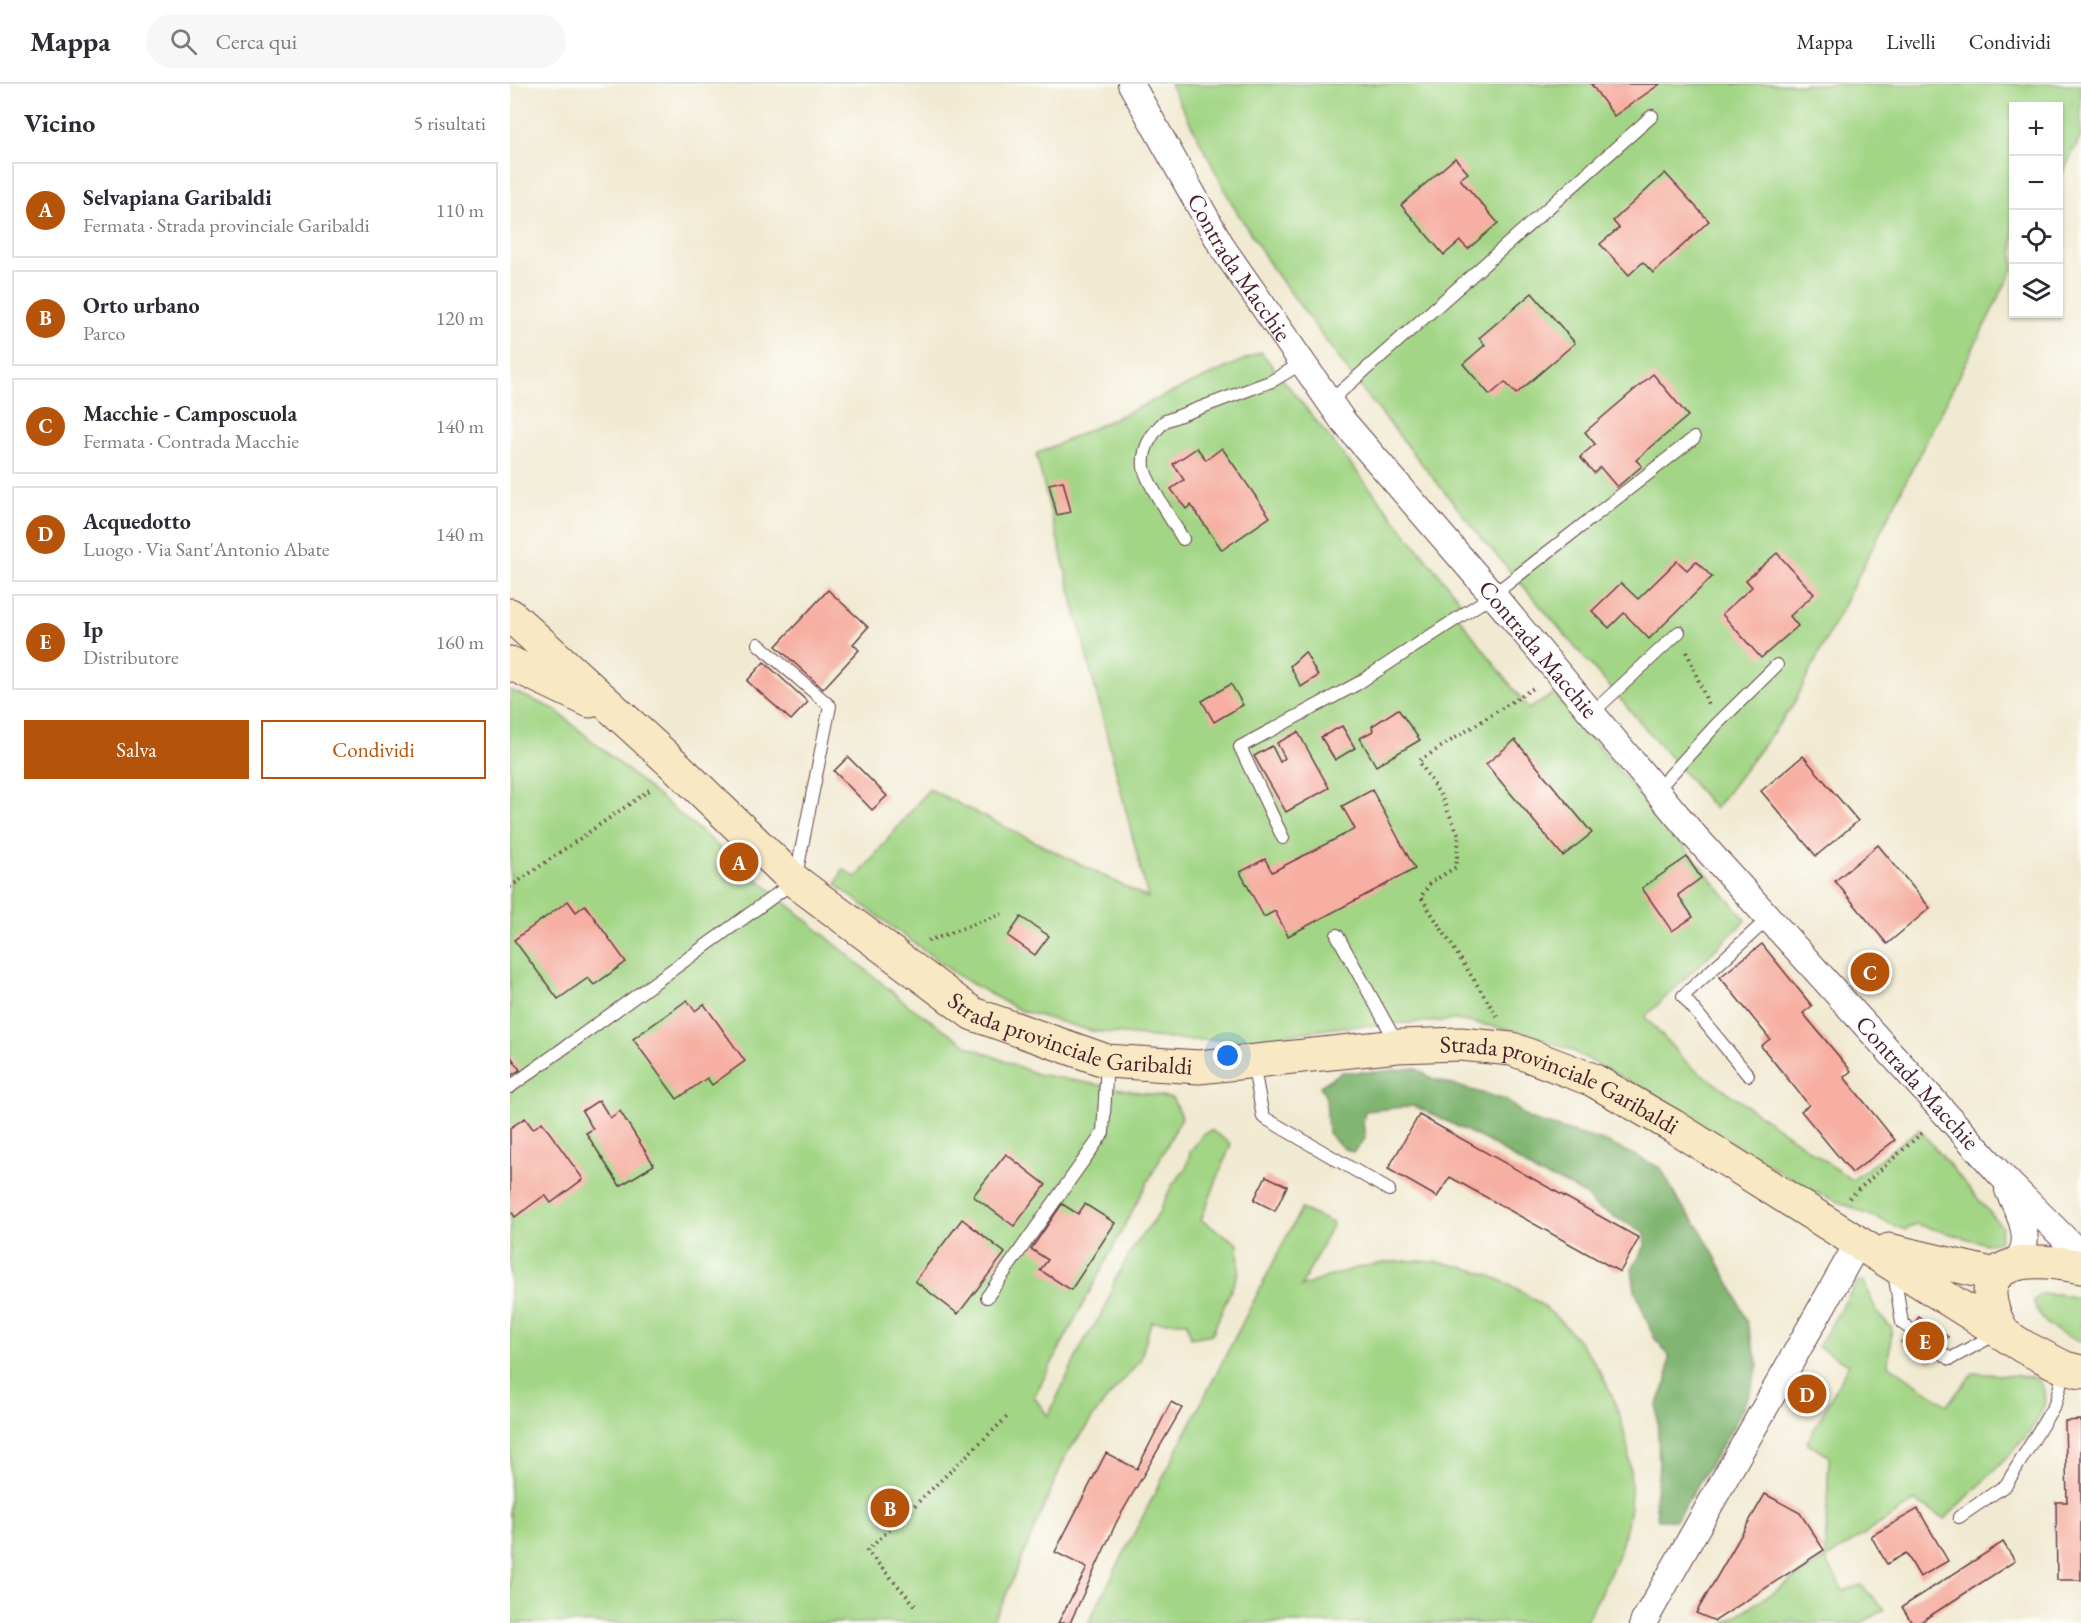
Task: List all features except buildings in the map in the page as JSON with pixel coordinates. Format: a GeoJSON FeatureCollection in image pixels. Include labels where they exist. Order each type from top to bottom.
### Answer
{"type":"FeatureCollection","features":[{"type":"Feature","properties":{"kind":"main road","name":"Strada provinciale Garibaldi"},"geometry":{"type":"LineString","coordinates":[[510,615],[679,769],[795,881],[973,1014],[1107,1061],[1199,1067],[1398,1046],[1461,1044],[1512,1049],[1593,1080],[1673,1126],[2002,1331],[2024,1347],[2073,1370]]}},
{"type":"Feature","properties":{"kind":"main road","name":"Strada provinciale Garibaldi"},"geometry":{"type":"LineString","coordinates":[[510,663],[624,718]]}},
{"type":"Feature","properties":{"kind":"main road","name":"Strada provinciale Garibaldi"},"geometry":{"type":"LineString","coordinates":[[1858,1243],[2002,1270]]}},
{"type":"Feature","properties":{"kind":"main road"},"geometry":{"type":"LineString","coordinates":[[2002,1331],[1992,1311],[1988,1290],[2002,1270],[2038,1262],[2081,1267]]}},
{"type":"Feature","properties":{"kind":"street","name":"Contrada Macchie"},"geometry":{"type":"LineString","coordinates":[[1131,84],[1224,250],[1343,422],[1493,595],[1656,791],[2000,1174],[2081,1255]]}},
{"type":"Feature","properties":{"kind":"street","name":"Contrada Macchie"},"geometry":{"type":"LineString","coordinates":[[2000,1174],[2020,1217],[2024,1237],[2022,1251],[2002,1270]]}},
{"type":"Feature","properties":{"kind":"street"},"geometry":{"type":"LineString","coordinates":[[1643,1623],[1858,1243]]}},
{"type":"Feature","properties":{"kind":"lane"},"geometry":{"type":"LineString","coordinates":[[1329,402],[1652,116]]}},
{"type":"Feature","properties":{"kind":"lane"},"geometry":{"type":"LineString","coordinates":[[1183,539],[1144,469],[1146,447],[1154,432],[1165,421],[1272,381],[1302,363]]}},
{"type":"Feature","properties":{"kind":"lane"},"geometry":{"type":"LineString","coordinates":[[1282,838],[1240,747],[1357,684],[1493,595],[1694,438]]}},
{"type":"Feature","properties":{"kind":"lane"},"geometry":{"type":"LineString","coordinates":[[1591,714],[1679,632]]}},
{"type":"Feature","properties":{"kind":"lane"},"geometry":{"type":"LineString","coordinates":[[510,1087],[795,881],[830,706],[758,644]]}},
{"type":"Feature","properties":{"kind":"lane"},"geometry":{"type":"LineString","coordinates":[[1656,791],[1716,725],[1777,665]]}},
{"type":"Feature","properties":{"kind":"lane"},"geometry":{"type":"LineString","coordinates":[[1748,1075],[1683,996],[1769,918]]}},
{"type":"Feature","properties":{"kind":"lane"},"geometry":{"type":"LineString","coordinates":[[1336,935],[1398,1046]]}},
{"type":"Feature","properties":{"kind":"lane"},"geometry":{"type":"LineString","coordinates":[[987,1297],[1103,1133],[1107,1061]]}},
{"type":"Feature","properties":{"kind":"lane"},"geometry":{"type":"LineString","coordinates":[[1253,1063],[1263,1117],[1389,1190]]}},
{"type":"Feature","properties":{"kind":"lane"},"geometry":{"type":"LineString","coordinates":[[1892,1262],[1902,1323],[1950,1359],[2002,1331]]}},
{"type":"Feature","properties":{"kind":"lane"},"geometry":{"type":"LineString","coordinates":[[1959,1517],[2006,1485],[2073,1370]]}},
{"type":"Feature","properties":{"kind":"path"},"geometry":{"type":"LineString","coordinates":[[1679,632],[1716,725]]}},
{"type":"Feature","properties":{"kind":"path"},"geometry":{"type":"LineString","coordinates":[[1512,1049],[1500,1020],[1421,897],[1430,883],[1456,867],[1459,836],[1443,798],[1419,761],[1556,673]]}},
{"type":"Feature","properties":{"kind":"path"},"geometry":{"type":"LineString","coordinates":[[510,886],[679,769]]}},
{"type":"Feature","properties":{"kind":"path"},"geometry":{"type":"LineString","coordinates":[[900,959],[922,943],[1002,914]]}},
{"type":"Feature","properties":{"kind":"path"},"geometry":{"type":"LineString","coordinates":[[1823,1220],[1945,1113]]}},
{"type":"Feature","properties":{"kind":"path"},"geometry":{"type":"LineString","coordinates":[[915,1605],[867,1551],[1007,1417]]}},
{"type":"Feature","properties":{"kind":"green space"},"geometry":{"type":"Polygon","coordinates":[[[1170,84],[2081,84],[2081,136],[2063,172],[2063,102],[2009,102],[2009,277],[1792,707],[1715,809],[1479,535],[1357,383],[1271,266],[1235,209],[1170,84]]]}},
{"type":"Feature","properties":{"kind":"green space"},"geometry":{"type":"Polygon","coordinates":[[[1261,352],[1461,602],[1454,611],[1529,709],[1554,694],[1746,920],[1645,1017],[1689,1065],[1852,1180],[1919,1129],[2002,1227],[1999,1241],[1986,1244],[1916,1224],[1905,1230],[1810,1190],[1652,1094],[1569,1049],[1524,1032],[1456,1020],[1341,1027],[1250,1040],[1184,1040],[1092,1031],[1019,1010],[960,977],[836,885],[843,869],[856,878],[929,789],[1148,898],[1036,454],[1261,352]]]}},
{"type":"Feature","properties":{"kind":"green space"},"geometry":{"type":"Polygon","coordinates":[[[510,690],[554,709],[908,1005],[970,1047],[1037,1074],[1172,1098],[1182,1117],[1034,1397],[1048,1416],[1084,1341],[1105,1309],[1115,1280],[1138,1240],[1158,1215],[1172,1185],[1186,1169],[1190,1152],[1203,1134],[1211,1130],[1231,1144],[1201,1220],[1238,1244],[1239,1271],[1212,1334],[1191,1338],[1187,1322],[1151,1322],[1140,1361],[1101,1406],[1066,1455],[1003,1602],[991,1623],[510,1623],[510,690]]]}},
{"type":"Feature","properties":{"kind":"green space"},"geometry":{"type":"Polygon","coordinates":[[[1415,1068],[1433,1079],[1506,1100],[1529,1119],[1606,1142],[1661,1168],[1679,1203],[1699,1227],[1735,1293],[1747,1323],[1758,1365],[1751,1390],[1735,1424],[1676,1520],[1658,1520],[1655,1500],[1659,1467],[1657,1406],[1667,1381],[1669,1355],[1653,1336],[1635,1290],[1632,1269],[1645,1246],[1645,1233],[1596,1207],[1585,1195],[1562,1182],[1538,1174],[1489,1142],[1414,1106],[1365,1111],[1363,1122],[1365,1139],[1353,1152],[1343,1148],[1328,1133],[1326,1098],[1320,1086],[1342,1072],[1376,1072],[1415,1068]]]}},
{"type":"Feature","properties":{"kind":"green space"},"geometry":{"type":"Polygon","coordinates":[[[1301,1209],[1333,1223],[1301,1287],[1343,1272],[1401,1261],[1462,1267],[1505,1282],[1542,1306],[1575,1336],[1601,1373],[1619,1414],[1629,1458],[1630,1505],[1619,1551],[1585,1623],[1088,1623],[1301,1209]]]}},
{"type":"Feature","properties":{"kind":"green space"},"geometry":{"type":"Polygon","coordinates":[[[1857,1282],[1864,1282],[1877,1313],[1892,1328],[1888,1364],[1947,1405],[1973,1373],[2033,1377],[2041,1382],[2044,1405],[2039,1417],[2016,1448],[1945,1519],[1915,1501],[1826,1559],[1843,1591],[1861,1585],[1885,1609],[1861,1623],[1725,1623],[1825,1559],[1829,1456],[1807,1443],[1849,1364],[1818,1347],[1857,1282]]]}},
{"type":"Feature","properties":{"kind":"green space"},"geometry":{"type":"Polygon","coordinates":[[[2042,1294],[2060,1294],[2081,1299],[2081,1342],[2058,1332],[2040,1316],[2034,1300],[2042,1294]]]}},
{"type":"Feature","properties":{"kind":"place","name":"Selvapiana Garibaldi"},"geometry":{"type":"Point","coordinates":[739,862]}},
{"type":"Feature","properties":{"kind":"place","name":"Macchie - Camposcuola"},"geometry":{"type":"Point","coordinates":[1870,972]}},
{"type":"Feature","properties":{"kind":"place","name":"Ip"},"geometry":{"type":"Point","coordinates":[1925,1341]}},
{"type":"Feature","properties":{"kind":"place","name":"Acquedotto"},"geometry":{"type":"Point","coordinates":[1807,1394]}},
{"type":"Feature","properties":{"kind":"place","name":"Orto urbano"},"geometry":{"type":"Point","coordinates":[890,1508]}}]}
